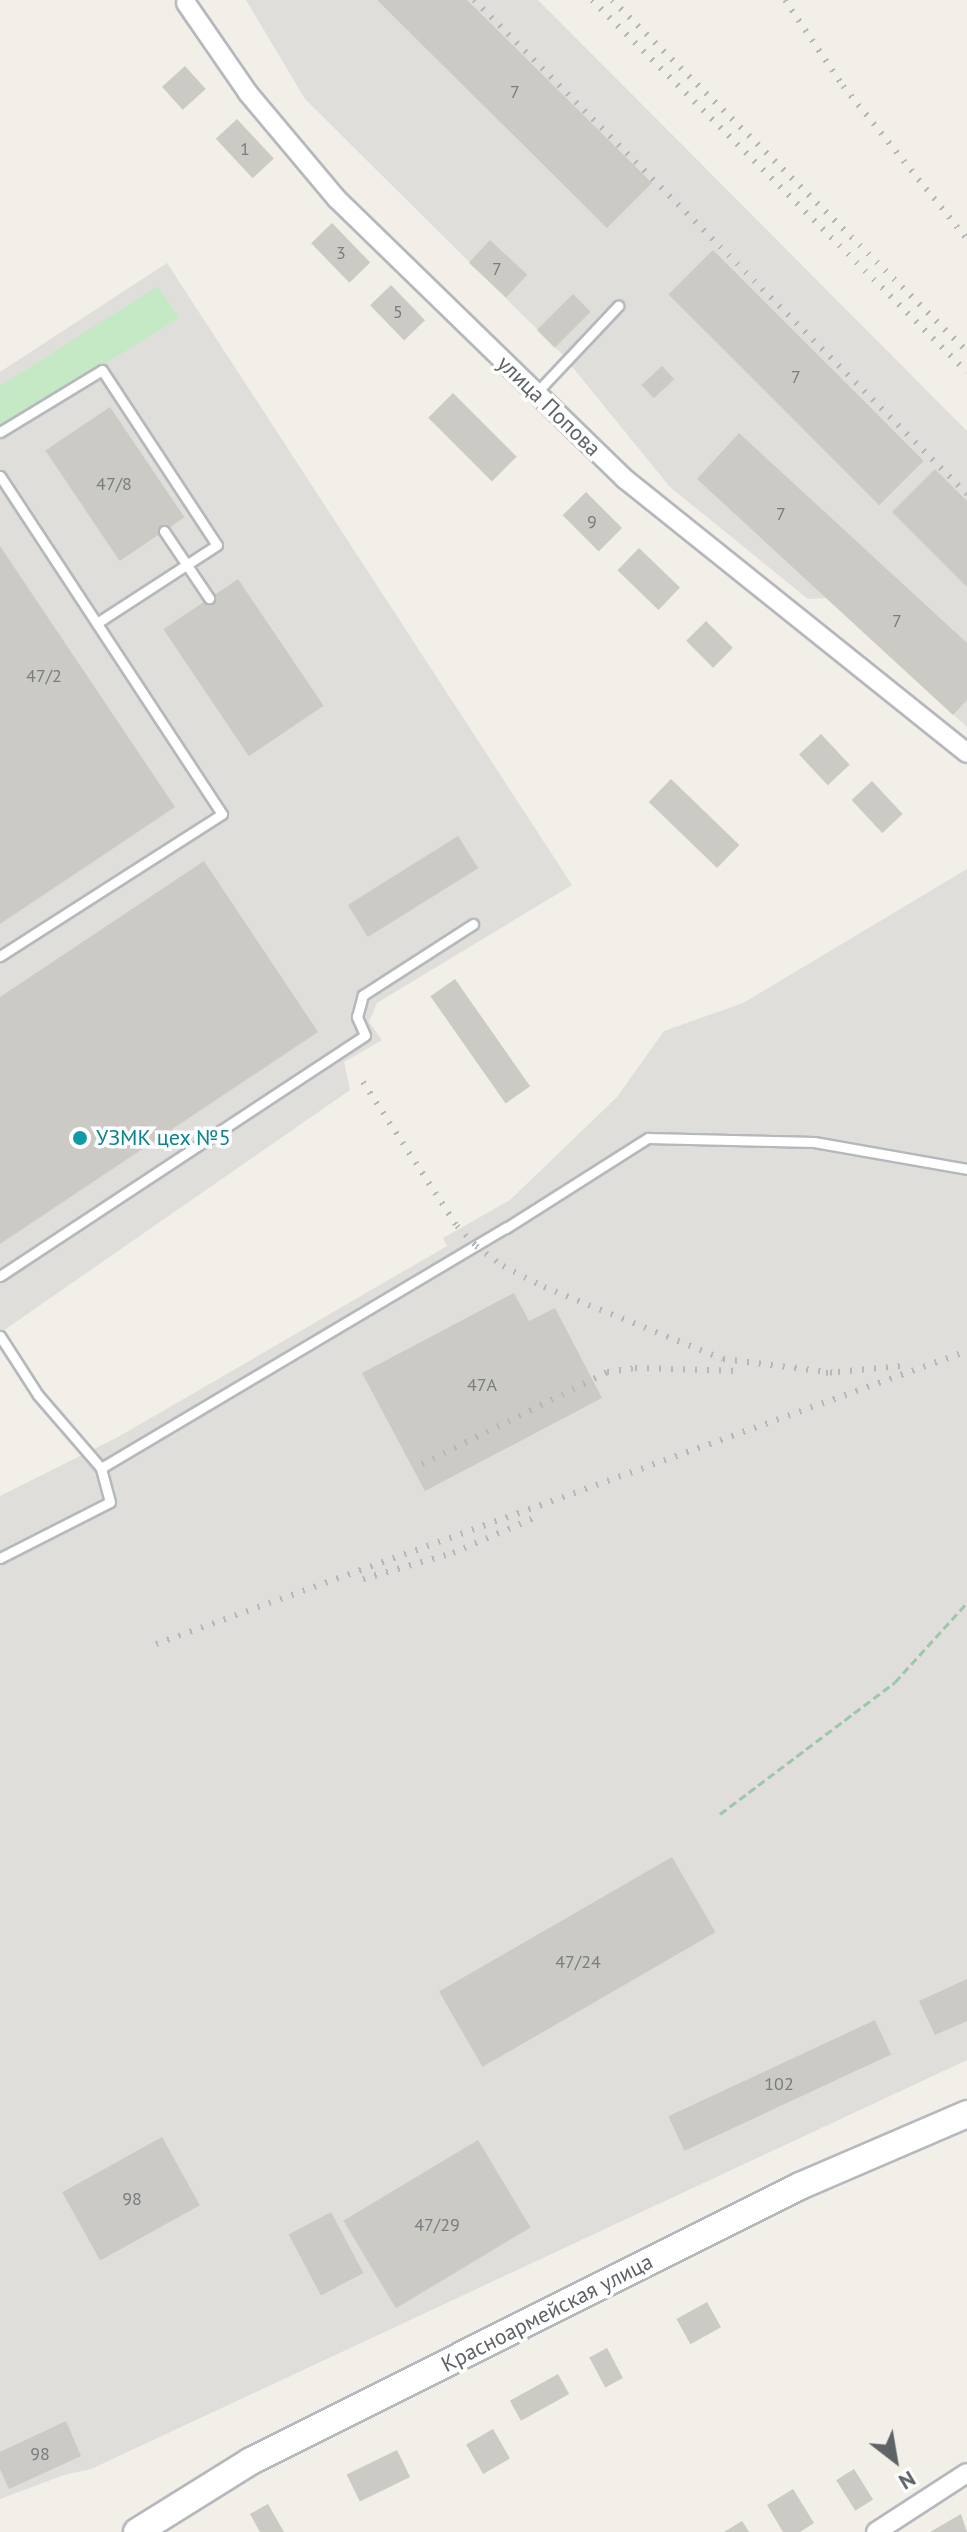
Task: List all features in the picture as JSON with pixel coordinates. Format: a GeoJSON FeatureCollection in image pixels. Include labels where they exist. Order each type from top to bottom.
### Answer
{"type":"FeatureCollection","features":[{"type":"Feature","properties":{"kind":"street","name":"улица Попова"},"geometry":{"type":"LineString","coordinates":[[186,2],[248,93],[337,199],[625,479],[967,753]]}},
{"type":"Feature","properties":{"kind":"street","name":"Красноармейская улица"},"geometry":{"type":"LineString","coordinates":[[137,2532],[251,2461],[800,2186],[967,2114]]}},
{"type":"Feature","properties":{"kind":"street"},"geometry":{"type":"LineString","coordinates":[[882,2530],[967,2473]]}},
{"type":"Feature","properties":{"kind":"lane"},"geometry":{"type":"LineString","coordinates":[[536,393],[618,306]]}},
{"type":"Feature","properties":{"kind":"lane"},"geometry":{"type":"LineString","coordinates":[[0,432],[102,370],[217,545],[97,623]]}},
{"type":"Feature","properties":{"kind":"lane"},"geometry":{"type":"LineString","coordinates":[[0,476],[222,814],[0,956]]}},
{"type":"Feature","properties":{"kind":"lane"},"geometry":{"type":"LineString","coordinates":[[164,531],[209,598]]}},
{"type":"Feature","properties":{"kind":"lane"},"geometry":{"type":"LineString","coordinates":[[0,1276],[365,1035],[357,1017],[363,995],[473,924]]}},
{"type":"Feature","properties":{"kind":"lane"},"geometry":{"type":"LineString","coordinates":[[101,1468],[506,1228],[648,1138],[814,1142],[967,1169]]}},
{"type":"Feature","properties":{"kind":"lane"},"geometry":{"type":"LineString","coordinates":[[0,1336],[38,1395],[101,1468],[110,1502],[0,1558]]}},
{"type":"Feature","properties":{"kind":"path"},"geometry":{"type":"LineString","coordinates":[[720,1814],[895,1682],[967,1603]]}},
{"type":"Feature","properties":{"kind":"shaded area"},"geometry":{"type":"Polygon","coordinates":[[[246,0],[538,0],[967,431],[967,727],[826,598],[808,599],[670,487],[561,353],[305,99],[246,0]]]}},
{"type":"Feature","properties":{"kind":"shaded area"},"geometry":{"type":"Polygon","coordinates":[[[167,263],[572,885],[377,1003],[369,1022],[382,1040],[344,1062],[350,1090],[0,1333],[0,372],[167,263]]]}},
{"type":"Feature","properties":{"kind":"shaded area"},"geometry":{"type":"Polygon","coordinates":[[[967,869],[967,2060],[91,2469],[64,2475],[0,2499],[0,1496],[118,1437],[447,1246],[443,1238],[510,1200],[617,1097],[664,1031],[743,1003],[967,869]]]}},
{"type":"Feature","properties":{"kind":"green space"},"geometry":{"type":"Polygon","coordinates":[[[158,286],[179,318],[0,428],[0,386],[158,286]]]}},
{"type":"Feature","properties":{"kind":"building"},"geometry":{"type":"Polygon","coordinates":[[[377,0],[467,0],[652,183],[607,228],[377,0]]]}},
{"type":"Feature","properties":{"kind":"building"},"geometry":{"type":"Polygon","coordinates":[[[185,66],[206,89],[183,110],[162,87],[185,66]]]}},
{"type":"Feature","properties":{"kind":"building"},"geometry":{"type":"Polygon","coordinates":[[[237,119],[274,158],[253,178],[216,139],[237,119]]]}},
{"type":"Feature","properties":{"kind":"building"},"geometry":{"type":"Polygon","coordinates":[[[332,223],[370,263],[349,283],[311,243],[332,223]]]}},
{"type":"Feature","properties":{"kind":"building"},"geometry":{"type":"Polygon","coordinates":[[[490,240],[527,275],[506,297],[469,263],[490,240]]]}},
{"type":"Feature","properties":{"kind":"building"},"geometry":{"type":"Polygon","coordinates":[[[713,250],[924,461],[879,505],[668,295],[713,250]]]}},
{"type":"Feature","properties":{"kind":"building"},"geometry":{"type":"Polygon","coordinates":[[[391,285],[425,320],[404,340],[370,305],[391,285]]]}},
{"type":"Feature","properties":{"kind":"building"},"geometry":{"type":"Polygon","coordinates":[[[573,294],[591,312],[555,348],[537,330],[573,294]]]}},
{"type":"Feature","properties":{"kind":"building"},"geometry":{"type":"Polygon","coordinates":[[[662,366],[674,379],[654,398],[642,385],[662,366]]]}},
{"type":"Feature","properties":{"kind":"building"},"geometry":{"type":"Polygon","coordinates":[[[453,393],[517,457],[492,481],[428,418],[453,393]]]}},
{"type":"Feature","properties":{"kind":"building"},"geometry":{"type":"Polygon","coordinates":[[[110,407],[184,517],[120,561],[45,451],[110,407]]]}},
{"type":"Feature","properties":{"kind":"building"},"geometry":{"type":"Polygon","coordinates":[[[739,433],[967,643],[967,700],[953,715],[697,479],[739,433]]]}},
{"type":"Feature","properties":{"kind":"building"},"geometry":{"type":"Polygon","coordinates":[[[935,469],[967,501],[967,587],[892,512],[935,469]]]}},
{"type":"Feature","properties":{"kind":"building"},"geometry":{"type":"Polygon","coordinates":[[[586,492],[622,528],[599,551],[563,515],[586,492]]]}},
{"type":"Feature","properties":{"kind":"building"},"geometry":{"type":"Polygon","coordinates":[[[0,546],[175,807],[0,924],[0,546]]]}},
{"type":"Feature","properties":{"kind":"building"},"geometry":{"type":"Polygon","coordinates":[[[639,548],[680,588],[658,610],[617,570],[639,548]]]}},
{"type":"Feature","properties":{"kind":"building"},"geometry":{"type":"Polygon","coordinates":[[[238,579],[324,706],[249,756],[163,629],[238,579]]]}},
{"type":"Feature","properties":{"kind":"building"},"geometry":{"type":"Polygon","coordinates":[[[706,621],[733,648],[713,668],[686,641],[706,621]]]}},
{"type":"Feature","properties":{"kind":"building"},"geometry":{"type":"Polygon","coordinates":[[[821,734],[850,765],[828,785],[799,754],[821,734]]]}},
{"type":"Feature","properties":{"kind":"building"},"geometry":{"type":"Polygon","coordinates":[[[671,779],[739,845],[717,868],[649,802],[671,779]]]}},
{"type":"Feature","properties":{"kind":"building"},"geometry":{"type":"Polygon","coordinates":[[[872,781],[903,814],[882,833],[852,800],[872,781]]]}},
{"type":"Feature","properties":{"kind":"building"},"geometry":{"type":"Polygon","coordinates":[[[458,836],[478,868],[368,937],[348,905],[458,836]]]}},
{"type":"Feature","properties":{"kind":"building","name":"УЗМК цех №5"},"geometry":{"type":"Polygon","coordinates":[[[204,861],[318,1032],[0,1244],[0,997],[204,861]]]}},
{"type":"Feature","properties":{"kind":"building"},"geometry":{"type":"Polygon","coordinates":[[[455,979],[530,1086],[506,1104],[430,996],[455,979]]]}},
{"type":"Feature","properties":{"kind":"building"},"geometry":{"type":"Polygon","coordinates":[[[514,1293],[529,1321],[555,1308],[602,1398],[425,1491],[362,1373],[514,1293]]]}},
{"type":"Feature","properties":{"kind":"building"},"geometry":{"type":"Polygon","coordinates":[[[672,1857],[716,1932],[483,2067],[439,1992],[672,1857]]]}},
{"type":"Feature","properties":{"kind":"building"},"geometry":{"type":"Polygon","coordinates":[[[967,1979],[967,2021],[935,2035],[919,2001],[967,1979]]]}},
{"type":"Feature","properties":{"kind":"building"},"geometry":{"type":"Polygon","coordinates":[[[875,2020],[891,2054],[684,2151],[668,2116],[875,2020]]]}},
{"type":"Feature","properties":{"kind":"building"},"geometry":{"type":"Polygon","coordinates":[[[162,2137],[200,2205],[100,2260],[62,2192],[162,2137]]]}},
{"type":"Feature","properties":{"kind":"building"},"geometry":{"type":"Polygon","coordinates":[[[478,2140],[531,2227],[396,2308],[343,2221],[478,2140]]]}},
{"type":"Feature","properties":{"kind":"building"},"geometry":{"type":"Polygon","coordinates":[[[331,2212],[363,2273],[321,2295],[289,2235],[331,2212]]]}},
{"type":"Feature","properties":{"kind":"building"},"geometry":{"type":"Polygon","coordinates":[[[707,2302],[721,2327],[690,2344],[676,2319],[707,2302]]]}},
{"type":"Feature","properties":{"kind":"building"},"geometry":{"type":"Polygon","coordinates":[[[607,2348],[623,2378],[605,2387],[589,2357],[607,2348]]]}},
{"type":"Feature","properties":{"kind":"building"},"geometry":{"type":"Polygon","coordinates":[[[558,2374],[569,2394],[521,2421],[510,2401],[558,2374]]]}},
{"type":"Feature","properties":{"kind":"building"},"geometry":{"type":"Polygon","coordinates":[[[66,2421],[81,2456],[9,2489],[0,2469],[0,2452],[66,2421]]]}},
{"type":"Feature","properties":{"kind":"building"},"geometry":{"type":"Polygon","coordinates":[[[493,2429],[510,2458],[483,2474],[466,2444],[493,2429]]]}},
{"type":"Feature","properties":{"kind":"building"},"geometry":{"type":"Polygon","coordinates":[[[397,2450],[410,2477],[360,2502],[347,2475],[397,2450]]]}},
{"type":"Feature","properties":{"kind":"building"},"geometry":{"type":"Polygon","coordinates":[[[854,2469],[873,2500],[855,2511],[836,2480],[854,2469]]]}},
{"type":"Feature","properties":{"kind":"building"},"geometry":{"type":"Polygon","coordinates":[[[793,2489],[814,2523],[800,2532],[783,2532],[767,2505],[793,2489]]]}},
{"type":"Feature","properties":{"kind":"building"},"geometry":{"type":"Polygon","coordinates":[[[268,2504],[284,2532],[260,2532],[250,2514],[268,2504]]]}},
{"type":"Feature","properties":{"kind":"building"},"geometry":{"type":"Polygon","coordinates":[[[961,2514],[967,2532],[930,2532],[961,2514]]]}},
{"type":"Feature","properties":{"kind":"building"},"geometry":{"type":"Polygon","coordinates":[[[742,2521],[749,2532],[724,2532],[742,2521]]]}},
{"type":"Feature","properties":{"kind":"railway"},"geometry":{"type":"LineString","coordinates":[[474,0],[967,494]]}},
{"type":"Feature","properties":{"kind":"railway"},"geometry":{"type":"LineString","coordinates":[[592,0],[967,372]]}},
{"type":"Feature","properties":{"kind":"railway"},"geometry":{"type":"LineString","coordinates":[[612,0],[967,351]]}},
{"type":"Feature","properties":{"kind":"railway"},"geometry":{"type":"LineString","coordinates":[[785,0],[843,86],[967,239]]}},
{"type":"Feature","properties":{"kind":"railway"},"geometry":{"type":"LineString","coordinates":[[363,1082],[457,1226],[476,1246],[503,1266],[544,1287],[723,1359],[836,1373]]}},
{"type":"Feature","properties":{"kind":"railway"},"geometry":{"type":"LineString","coordinates":[[156,1644],[967,1351]]}},
{"type":"Feature","properties":{"kind":"railway"},"geometry":{"type":"LineString","coordinates":[[826,1373],[901,1366]]}},
{"type":"Feature","properties":{"kind":"railway"},"geometry":{"type":"LineString","coordinates":[[422,1464],[607,1372],[635,1368],[742,1371]]}},
{"type":"Feature","properties":{"kind":"railway"},"geometry":{"type":"LineString","coordinates":[[363,1579],[453,1553],[536,1517]]}},
{"type":"Feature","properties":{"kind":"place","name":"УЗМК цех №5"},"geometry":{"type":"Point","coordinates":[80,1138]}}]}
